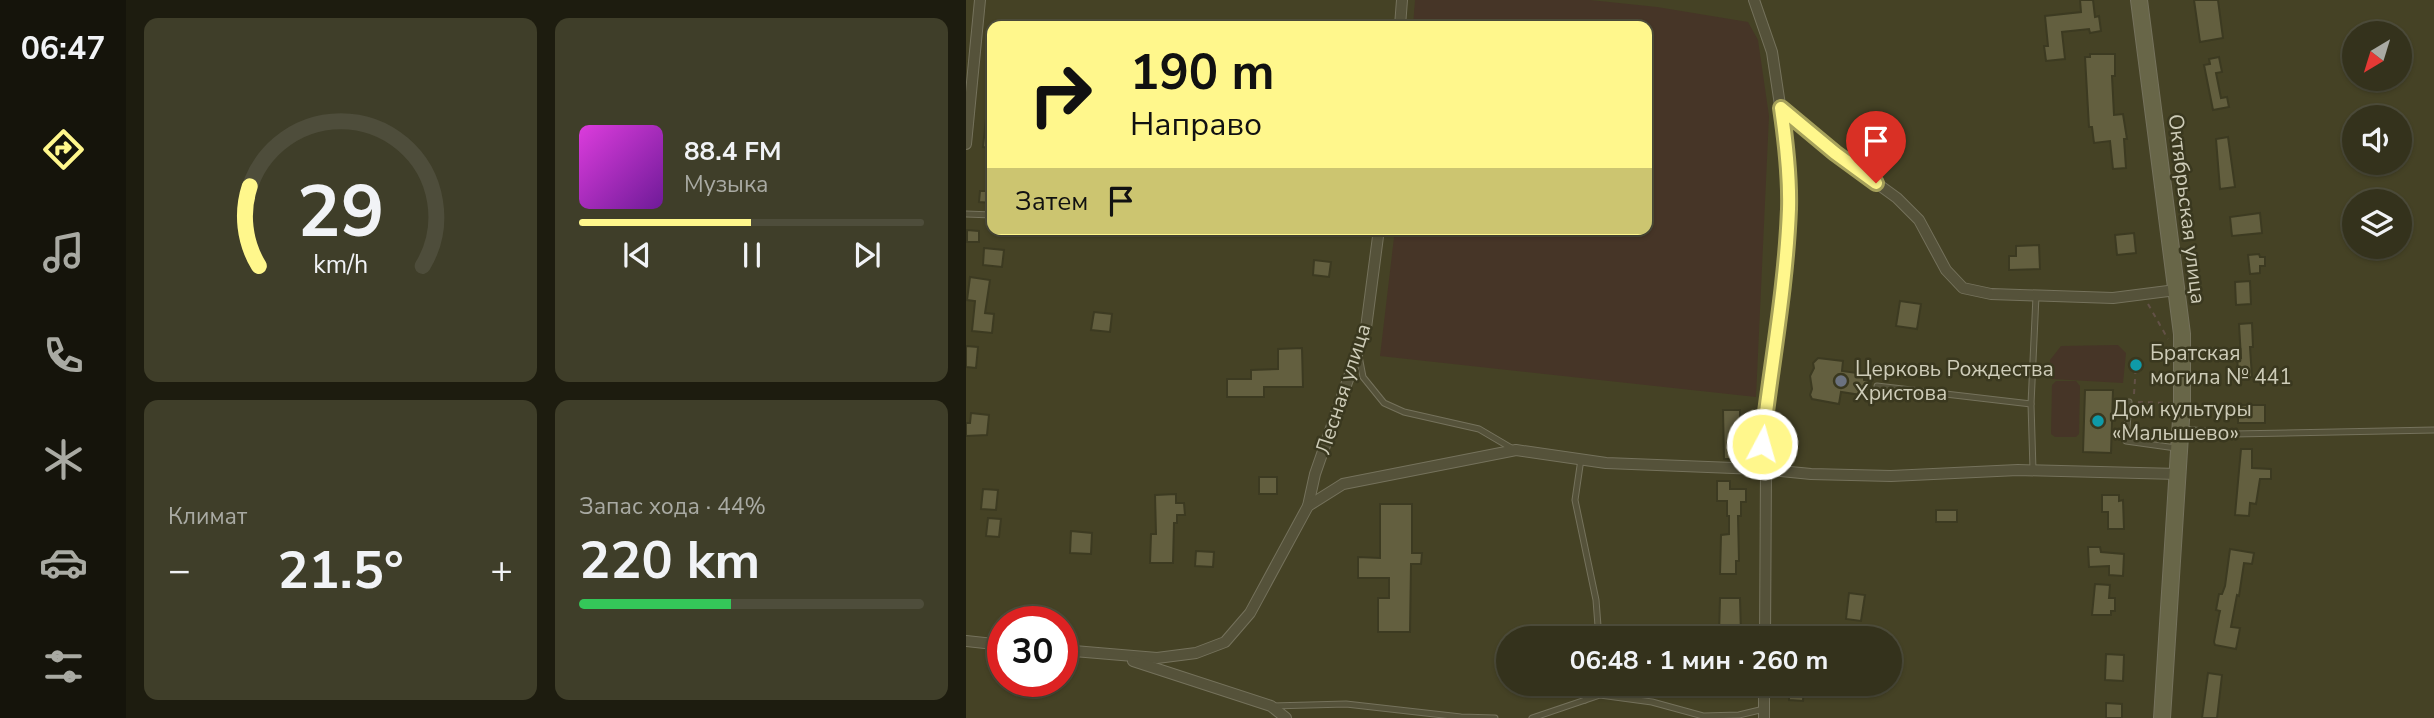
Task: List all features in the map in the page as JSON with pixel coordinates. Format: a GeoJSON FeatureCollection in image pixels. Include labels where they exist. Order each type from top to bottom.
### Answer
{"type":"FeatureCollection","features":[{"type":"Feature","properties":{"kind":"street"},"geometry":{"type":"LineString","coordinates":[[966,144],[980,0]]}},
{"type":"Feature","properties":{"kind":"street"},"geometry":{"type":"LineString","coordinates":[[1400,21],[1402,0]]}},
{"type":"Feature","properties":{"kind":"street"},"geometry":{"type":"LineString","coordinates":[[1754,0],[1772,52],[1788,158],[1789,209],[1763,470],[1765,626]]}},
{"type":"Feature","properties":{"kind":"street","name":"Октябрьская улица"},"geometry":{"type":"LineString","coordinates":[[2139,0],[2182,334],[2182,404],[2162,718]]}},
{"type":"Feature","properties":{"kind":"street"},"geometry":{"type":"LineString","coordinates":[[1781,108],[1835,153],[1897,198],[1919,220],[1946,270],[1964,288],[1992,294],[2113,298],[2176,289]]}},
{"type":"Feature","properties":{"kind":"street","name":"Лесная улица"},"geometry":{"type":"LineString","coordinates":[[1308,506],[1315,474],[1366,328],[1378,235]]}},
{"type":"Feature","properties":{"kind":"street"},"geometry":{"type":"LineString","coordinates":[[1078,652],[1157,658],[1196,653],[1225,642],[1250,613],[1308,506],[1343,484],[1516,450],[1606,463],[1811,474],[1891,475],[2033,470],[2178,474]]}},
{"type":"Feature","properties":{"kind":"street"},"geometry":{"type":"LineString","coordinates":[[966,641],[987,643]]}},
{"type":"Feature","properties":{"kind":"street"},"geometry":{"type":"LineString","coordinates":[[1117,656],[1271,706],[1286,718]]}},
{"type":"Feature","properties":{"kind":"street"},"geometry":{"type":"LineString","coordinates":[[1764,696],[1764,714]]}},
{"type":"Feature","properties":{"kind":"lane"},"geometry":{"type":"LineString","coordinates":[[966,214],[987,215]]}},
{"type":"Feature","properties":{"kind":"lane"},"geometry":{"type":"LineString","coordinates":[[2033,470],[2031,404],[2036,296]]}},
{"type":"Feature","properties":{"kind":"lane"},"geometry":{"type":"LineString","coordinates":[[1358,351],[1363,377],[1384,403],[1404,412],[1479,429],[1516,450]]}},
{"type":"Feature","properties":{"kind":"lane"},"geometry":{"type":"LineString","coordinates":[[1877,386],[2031,404]]}},
{"type":"Feature","properties":{"kind":"lane"},"geometry":{"type":"LineString","coordinates":[[2129,401],[2126,441],[2179,448]]}},
{"type":"Feature","properties":{"kind":"lane"},"geometry":{"type":"LineString","coordinates":[[2180,428],[2233,434],[2434,430]]}},
{"type":"Feature","properties":{"kind":"lane"},"geometry":{"type":"LineString","coordinates":[[1581,459],[1575,500],[1596,600],[1598,626]]}},
{"type":"Feature","properties":{"kind":"lane"},"geometry":{"type":"LineString","coordinates":[[1532,718],[1600,695],[1652,702],[1703,716],[1764,714]]}},
{"type":"Feature","properties":{"kind":"lane"},"geometry":{"type":"LineString","coordinates":[[1586,701],[1588,696]]}},
{"type":"Feature","properties":{"kind":"lane"},"geometry":{"type":"LineString","coordinates":[[1271,706],[1346,704],[1461,717],[1496,718]]}},
{"type":"Feature","properties":{"kind":"path"},"geometry":{"type":"LineString","coordinates":[[2136,365],[2134,402],[2182,404]]}},
{"type":"Feature","properties":{"kind":"shaded area"},"geometry":{"type":"Polygon","coordinates":[[[1415,0],[1590,0],[1657,7],[1748,22],[1758,40],[1769,116],[1756,397],[1380,356],[1394,235],[1652,235],[1652,21],[1413,21],[1415,0]]]}},
{"type":"Feature","properties":{"kind":"shaded area"},"geometry":{"type":"Polygon","coordinates":[[[2118,345],[2126,353],[2123,383],[2052,379],[2050,360],[2061,346],[2118,345]]]}},
{"type":"Feature","properties":{"kind":"shaded area"},"geometry":{"type":"Polygon","coordinates":[[[2056,381],[2076,381],[2080,386],[2079,434],[2076,437],[2055,437],[2051,434],[2052,385],[2056,381]]]}},
{"type":"Feature","properties":{"kind":"building"},"geometry":{"type":"Polygon","coordinates":[[[2080,0],[2093,0],[2095,17],[2099,16],[2101,31],[2090,33],[2089,29],[2062,32],[2065,59],[2046,61],[2044,46],[2048,46],[2045,16],[2081,12],[2080,0]]]}},
{"type":"Feature","properties":{"kind":"building"},"geometry":{"type":"Polygon","coordinates":[[[2194,0],[2218,0],[2223,38],[2200,42],[2194,0]]]}},
{"type":"Feature","properties":{"kind":"building"},"geometry":{"type":"Polygon","coordinates":[[[2090,54],[2115,54],[2115,76],[2112,76],[2114,115],[2123,114],[2127,139],[2124,139],[2126,168],[2113,169],[2110,141],[2094,143],[2092,127],[2089,127],[2085,57],[2090,57],[2090,54]]]}},
{"type":"Feature","properties":{"kind":"building"},"geometry":{"type":"Polygon","coordinates":[[[2219,57],[2222,72],[2216,73],[2221,98],[2227,97],[2229,107],[2213,110],[2204,65],[2210,64],[2209,59],[2219,57]]]}},
{"type":"Feature","properties":{"kind":"building"},"geometry":{"type":"Polygon","coordinates":[[[986,119],[987,147],[983,147],[986,119]]]}},
{"type":"Feature","properties":{"kind":"building"},"geometry":{"type":"Polygon","coordinates":[[[2228,137],[2235,187],[2220,189],[2216,139],[2228,137]]]}},
{"type":"Feature","properties":{"kind":"building"},"geometry":{"type":"Polygon","coordinates":[[[980,191],[987,191],[987,203],[979,202],[980,191]]]}},
{"type":"Feature","properties":{"kind":"building"},"geometry":{"type":"Polygon","coordinates":[[[2260,213],[2262,233],[2232,236],[2230,217],[2260,213]]]}},
{"type":"Feature","properties":{"kind":"building"},"geometry":{"type":"Polygon","coordinates":[[[967,230],[979,231],[979,242],[967,242],[967,230]]]}},
{"type":"Feature","properties":{"kind":"building"},"geometry":{"type":"Polygon","coordinates":[[[2134,233],[2136,253],[2117,255],[2115,235],[2134,233]]]}},
{"type":"Feature","properties":{"kind":"building"},"geometry":{"type":"Polygon","coordinates":[[[2039,245],[2040,269],[2009,270],[2009,256],[2016,256],[2016,246],[2039,245]]]}},
{"type":"Feature","properties":{"kind":"building"},"geometry":{"type":"Polygon","coordinates":[[[984,248],[1004,250],[1002,267],[983,265],[984,248]]]}},
{"type":"Feature","properties":{"kind":"building"},"geometry":{"type":"Polygon","coordinates":[[[2259,254],[2260,257],[2265,257],[2265,266],[2260,266],[2260,273],[2250,274],[2248,255],[2259,254]]]}},
{"type":"Feature","properties":{"kind":"building"},"geometry":{"type":"Polygon","coordinates":[[[1314,260],[1331,262],[1329,277],[1313,275],[1314,260]]]}},
{"type":"Feature","properties":{"kind":"building"},"geometry":{"type":"Polygon","coordinates":[[[970,277],[990,280],[985,313],[994,314],[992,333],[972,331],[975,301],[967,300],[970,277]]]}},
{"type":"Feature","properties":{"kind":"building"},"geometry":{"type":"Polygon","coordinates":[[[2250,281],[2251,304],[2236,305],[2235,282],[2250,281]]]}},
{"type":"Feature","properties":{"kind":"building"},"geometry":{"type":"Polygon","coordinates":[[[1900,301],[1921,304],[1917,329],[1896,326],[1900,301]]]}},
{"type":"Feature","properties":{"kind":"building"},"geometry":{"type":"Polygon","coordinates":[[[1094,312],[1112,314],[1110,332],[1091,330],[1094,312]]]}},
{"type":"Feature","properties":{"kind":"building"},"geometry":{"type":"Polygon","coordinates":[[[2252,323],[2252,377],[2239,379],[2239,324],[2252,323]]]}},
{"type":"Feature","properties":{"kind":"building"},"geometry":{"type":"Polygon","coordinates":[[[966,346],[978,347],[976,368],[966,367],[966,346]]]}},
{"type":"Feature","properties":{"kind":"building"},"geometry":{"type":"Polygon","coordinates":[[[1302,348],[1303,387],[1264,387],[1264,397],[1227,397],[1227,379],[1251,379],[1251,370],[1278,369],[1278,349],[1302,348]]]}},
{"type":"Feature","properties":{"kind":"building","name":"Церковь Рождества Христова"},"geometry":{"type":"Polygon","coordinates":[[[1818,358],[1843,361],[1842,371],[1864,374],[1864,380],[1871,381],[1870,391],[1862,390],[1861,395],[1841,392],[1839,404],[1812,399],[1810,376],[1813,363],[1818,358]]]}},
{"type":"Feature","properties":{"kind":"building","name":"Дом культуры «Малышево»"},"geometry":{"type":"Polygon","coordinates":[[[2085,390],[2113,390],[2111,453],[2083,452],[2085,390]]]}},
{"type":"Feature","properties":{"kind":"building"},"geometry":{"type":"Polygon","coordinates":[[[2238,405],[2265,405],[2265,423],[2238,423],[2238,405]]]}},
{"type":"Feature","properties":{"kind":"building"},"geometry":{"type":"Polygon","coordinates":[[[1723,410],[1740,410],[1740,459],[1724,459],[1723,410]]]}},
{"type":"Feature","properties":{"kind":"building"},"geometry":{"type":"Polygon","coordinates":[[[971,413],[989,415],[987,435],[966,436],[966,423],[970,423],[971,413]]]}},
{"type":"Feature","properties":{"kind":"building"},"geometry":{"type":"Polygon","coordinates":[[[2241,449],[2252,449],[2252,468],[2271,469],[2271,479],[2260,479],[2256,504],[2250,503],[2249,516],[2235,515],[2241,449]]]}},
{"type":"Feature","properties":{"kind":"building"},"geometry":{"type":"Polygon","coordinates":[[[1259,477],[1277,477],[1277,494],[1259,494],[1259,477]]]}},
{"type":"Feature","properties":{"kind":"building"},"geometry":{"type":"Polygon","coordinates":[[[1717,481],[1730,481],[1730,489],[1746,489],[1746,502],[1741,502],[1741,516],[1738,516],[1739,561],[1736,561],[1736,574],[1720,574],[1721,535],[1729,534],[1729,516],[1727,501],[1717,501],[1717,481]]]}},
{"type":"Feature","properties":{"kind":"building"},"geometry":{"type":"Polygon","coordinates":[[[983,489],[998,490],[996,510],[981,509],[983,489]]]}},
{"type":"Feature","properties":{"kind":"building"},"geometry":{"type":"Polygon","coordinates":[[[1176,494],[1176,503],[1184,503],[1185,515],[1177,515],[1177,523],[1174,523],[1173,563],[1150,563],[1151,534],[1156,534],[1155,495],[1176,494]]]}},
{"type":"Feature","properties":{"kind":"building"},"geometry":{"type":"Polygon","coordinates":[[[2102,495],[2119,495],[2119,501],[2123,500],[2124,529],[2108,529],[2108,512],[2102,512],[2102,495]]]}},
{"type":"Feature","properties":{"kind":"building"},"geometry":{"type":"Polygon","coordinates":[[[1380,504],[1412,504],[1412,553],[1422,553],[1421,564],[1411,564],[1410,632],[1378,632],[1378,598],[1389,598],[1389,578],[1358,578],[1358,557],[1380,558],[1380,504]]]}},
{"type":"Feature","properties":{"kind":"building"},"geometry":{"type":"Polygon","coordinates":[[[1936,510],[1957,510],[1957,522],[1936,522],[1936,510]]]}},
{"type":"Feature","properties":{"kind":"building"},"geometry":{"type":"Polygon","coordinates":[[[988,518],[1001,519],[999,537],[986,536],[988,518]]]}},
{"type":"Feature","properties":{"kind":"building"},"geometry":{"type":"Polygon","coordinates":[[[1071,531],[1092,533],[1091,554],[1070,553],[1071,531]]]}},
{"type":"Feature","properties":{"kind":"building"},"geometry":{"type":"Polygon","coordinates":[[[2088,547],[2100,547],[2101,552],[2124,554],[2123,576],[2109,575],[2109,566],[2089,567],[2088,547]]]}},
{"type":"Feature","properties":{"kind":"building"},"geometry":{"type":"Polygon","coordinates":[[[2230,549],[2254,553],[2252,564],[2244,563],[2231,627],[2240,628],[2236,649],[2215,645],[2214,642],[2220,611],[2216,610],[2219,594],[2222,594],[2225,586],[2230,549]]]}},
{"type":"Feature","properties":{"kind":"building"},"geometry":{"type":"Polygon","coordinates":[[[1196,551],[1214,552],[1213,567],[1195,566],[1196,551]]]}},
{"type":"Feature","properties":{"kind":"building"},"geometry":{"type":"Polygon","coordinates":[[[2095,584],[2110,585],[2109,598],[2115,598],[2115,611],[2111,611],[2111,615],[2092,615],[2095,584]]]}},
{"type":"Feature","properties":{"kind":"building"},"geometry":{"type":"Polygon","coordinates":[[[1849,593],[1865,595],[1861,621],[1846,619],[1849,593]]]}},
{"type":"Feature","properties":{"kind":"building"},"geometry":{"type":"Polygon","coordinates":[[[1720,598],[1740,598],[1741,626],[1719,626],[1720,598]]]}},
{"type":"Feature","properties":{"kind":"building"},"geometry":{"type":"Polygon","coordinates":[[[2106,654],[2124,655],[2123,681],[2105,680],[2106,654]]]}},
{"type":"Feature","properties":{"kind":"building"},"geometry":{"type":"Polygon","coordinates":[[[2208,673],[2222,675],[2217,718],[2202,718],[2208,673]]]}},
{"type":"Feature","properties":{"kind":"building"},"geometry":{"type":"Polygon","coordinates":[[[1789,696],[1803,696],[1803,701],[1789,700],[1789,696]]]}},
{"type":"Feature","properties":{"kind":"building"},"geometry":{"type":"Polygon","coordinates":[[[2106,703],[2122,704],[2122,718],[2106,718],[2106,703]]]}},
{"type":"Feature","properties":{"kind":"place","name":"Братская могила № 441"},"geometry":{"type":"Point","coordinates":[2136,365]}},
{"type":"Feature","properties":{"kind":"place","name":"Церковь Рождества Христова"},"geometry":{"type":"Point","coordinates":[1841,381]}},
{"type":"Feature","properties":{"kind":"place","name":"Дом культуры «Малышево»"},"geometry":{"type":"Point","coordinates":[2098,421]}},
{"type":"Feature","properties":{"kind":"route"},"geometry":{"type":"LineString","coordinates":[[1762,444],[1789,209],[1788,158],[1781,108],[1876,183]]}}]}
